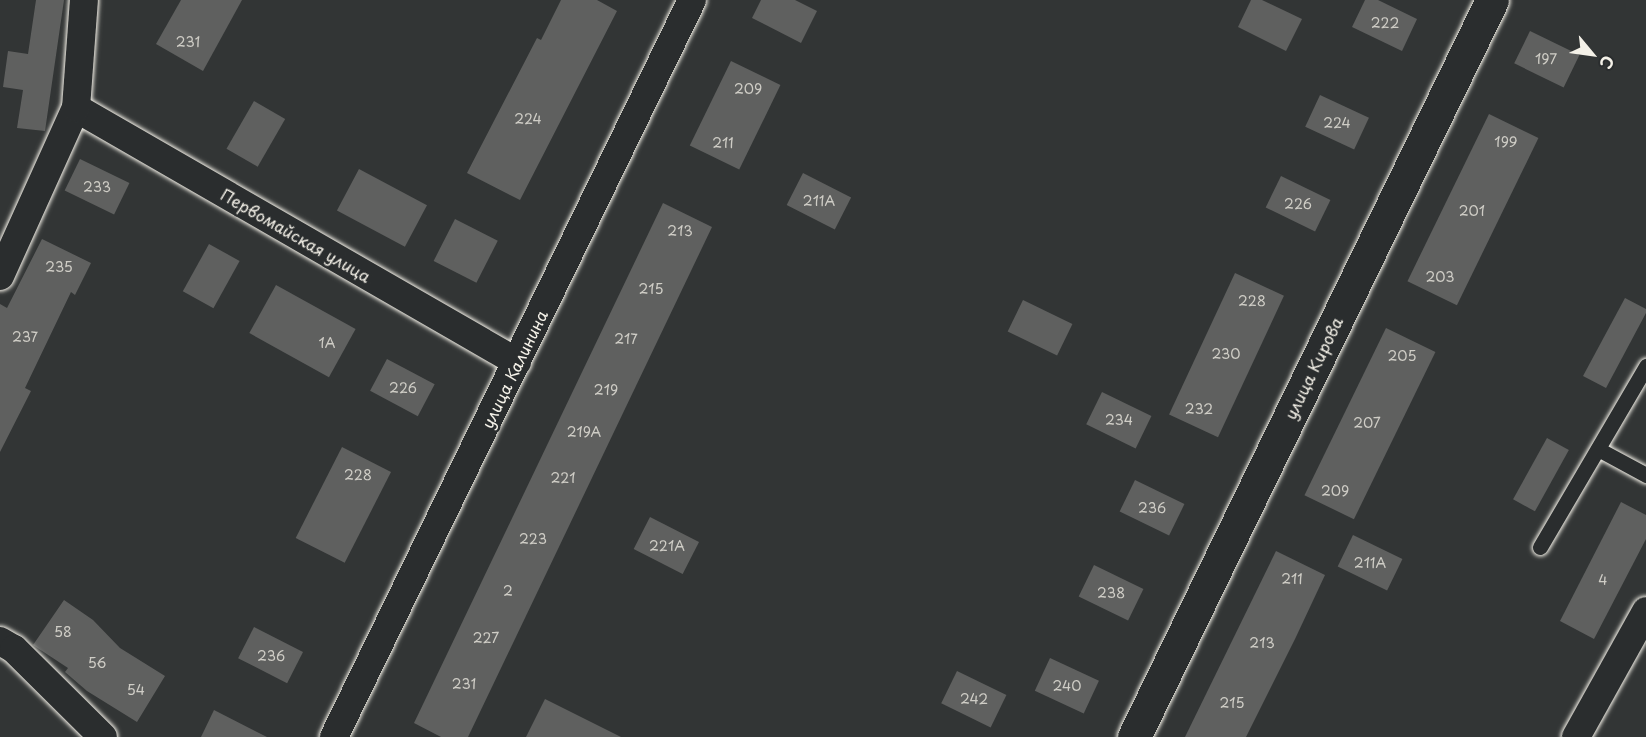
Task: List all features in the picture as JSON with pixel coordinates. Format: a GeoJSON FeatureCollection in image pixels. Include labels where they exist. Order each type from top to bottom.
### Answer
{"type":"FeatureCollection","features":[{"type":"Feature","properties":{"kind":"street"},"geometry":{"type":"LineString","coordinates":[[0,276],[76,108],[84,0]]}},
{"type":"Feature","properties":{"kind":"street","name":"улица Калинина"},"geometry":{"type":"LineString","coordinates":[[334,737],[692,0]]}},
{"type":"Feature","properties":{"kind":"street","name":"улица Кирова"},"geometry":{"type":"LineString","coordinates":[[1134,737],[1492,0]]}},
{"type":"Feature","properties":{"kind":"street","name":"Первомайская улица"},"geometry":{"type":"LineString","coordinates":[[76,108],[517,362]]}},
{"type":"Feature","properties":{"kind":"street"},"geometry":{"type":"LineString","coordinates":[[1576,737],[1646,611]]}},
{"type":"Feature","properties":{"kind":"street"},"geometry":{"type":"LineString","coordinates":[[0,641],[14,649],[103,737]]}},
{"type":"Feature","properties":{"kind":"lane"},"geometry":{"type":"LineString","coordinates":[[1540,547],[1646,366]]}},
{"type":"Feature","properties":{"kind":"lane"},"geometry":{"type":"LineString","coordinates":[[1598,449],[1646,475]]}},
{"type":"Feature","properties":{"kind":"building"},"geometry":{"type":"Polygon","coordinates":[[[36,0],[64,0],[45,131],[17,128],[23,90],[3,87],[8,51],[28,54],[36,0]]]}},
{"type":"Feature","properties":{"kind":"building"},"geometry":{"type":"Polygon","coordinates":[[[181,0],[242,0],[203,71],[156,44],[181,0]]]}},
{"type":"Feature","properties":{"kind":"building"},"geometry":{"type":"Polygon","coordinates":[[[561,0],[597,0],[617,11],[520,200],[467,173],[537,38],[541,40],[561,0]]]}},
{"type":"Feature","properties":{"kind":"building"},"geometry":{"type":"Polygon","coordinates":[[[761,0],[795,0],[817,11],[801,43],[752,18],[761,0]]]}},
{"type":"Feature","properties":{"kind":"building"},"geometry":{"type":"Polygon","coordinates":[[[1251,0],[1262,0],[1302,19],[1286,51],[1238,27],[1251,0]]]}},
{"type":"Feature","properties":{"kind":"building"},"geometry":{"type":"Polygon","coordinates":[[[1365,0],[1378,0],[1417,19],[1402,51],[1352,27],[1365,0]]]}},
{"type":"Feature","properties":{"kind":"building"},"geometry":{"type":"Polygon","coordinates":[[[1530,31],[1579,55],[1564,87],[1514,63],[1530,31]]]}},
{"type":"Feature","properties":{"kind":"building"},"geometry":{"type":"Polygon","coordinates":[[[731,61],[780,85],[739,170],[690,145],[731,61]]]}},
{"type":"Feature","properties":{"kind":"building"},"geometry":{"type":"Polygon","coordinates":[[[1320,95],[1369,118],[1354,150],[1305,127],[1320,95]]]}},
{"type":"Feature","properties":{"kind":"building"},"geometry":{"type":"Polygon","coordinates":[[[254,101],[285,119],[258,167],[226,149],[254,101]]]}},
{"type":"Feature","properties":{"kind":"building"},"geometry":{"type":"Polygon","coordinates":[[[1489,114],[1538,138],[1457,305],[1407,281],[1489,114]]]}},
{"type":"Feature","properties":{"kind":"building"},"geometry":{"type":"Polygon","coordinates":[[[80,159],[129,183],[114,215],[65,190],[80,159]]]}},
{"type":"Feature","properties":{"kind":"building"},"geometry":{"type":"Polygon","coordinates":[[[359,169],[427,205],[405,247],[337,210],[359,169]]]}},
{"type":"Feature","properties":{"kind":"building"},"geometry":{"type":"Polygon","coordinates":[[[803,173],[851,198],[835,230],[787,205],[803,173]]]}},
{"type":"Feature","properties":{"kind":"building"},"geometry":{"type":"Polygon","coordinates":[[[1281,176],[1330,200],[1315,232],[1266,207],[1281,176]]]}},
{"type":"Feature","properties":{"kind":"building"},"geometry":{"type":"Polygon","coordinates":[[[663,203],[712,227],[468,737],[441,737],[414,723],[663,203]]]}},
{"type":"Feature","properties":{"kind":"building"},"geometry":{"type":"Polygon","coordinates":[[[455,219],[498,241],[476,283],[434,261],[455,219]]]}},
{"type":"Feature","properties":{"kind":"building"},"geometry":{"type":"Polygon","coordinates":[[[42,239],[91,263],[75,295],[71,292],[25,388],[31,391],[0,452],[0,304],[7,308],[42,239]]]}},
{"type":"Feature","properties":{"kind":"building"},"geometry":{"type":"Polygon","coordinates":[[[209,244],[240,261],[213,308],[183,291],[209,244]]]}},
{"type":"Feature","properties":{"kind":"building"},"geometry":{"type":"Polygon","coordinates":[[[1235,273],[1284,296],[1218,437],[1169,414],[1235,273]]]}},
{"type":"Feature","properties":{"kind":"building"},"geometry":{"type":"Polygon","coordinates":[[[276,285],[356,329],[329,377],[249,333],[276,285]]]}},
{"type":"Feature","properties":{"kind":"building"},"geometry":{"type":"Polygon","coordinates":[[[1625,298],[1646,309],[1646,313],[1606,388],[1583,376],[1625,298]]]}},
{"type":"Feature","properties":{"kind":"building"},"geometry":{"type":"Polygon","coordinates":[[[1023,300],[1072,324],[1057,356],[1008,331],[1023,300]]]}},
{"type":"Feature","properties":{"kind":"building"},"geometry":{"type":"Polygon","coordinates":[[[1386,328],[1435,352],[1354,519],[1304,495],[1386,328]]]}},
{"type":"Feature","properties":{"kind":"building"},"geometry":{"type":"Polygon","coordinates":[[[387,359],[435,384],[418,416],[370,391],[387,359]]]}},
{"type":"Feature","properties":{"kind":"building"},"geometry":{"type":"Polygon","coordinates":[[[1102,392],[1151,416],[1136,448],[1086,424],[1102,392]]]}},
{"type":"Feature","properties":{"kind":"building"},"geometry":{"type":"Polygon","coordinates":[[[1547,438],[1569,450],[1535,511],[1513,499],[1547,438]]]}},
{"type":"Feature","properties":{"kind":"building"},"geometry":{"type":"Polygon","coordinates":[[[342,447],[391,472],[345,563],[296,538],[342,447]]]}},
{"type":"Feature","properties":{"kind":"building"},"geometry":{"type":"Polygon","coordinates":[[[1135,480],[1184,504],[1169,536],[1120,511],[1135,480]]]}},
{"type":"Feature","properties":{"kind":"building"},"geometry":{"type":"Polygon","coordinates":[[[1621,502],[1646,515],[1646,539],[1594,639],[1560,621],[1621,502]]]}},
{"type":"Feature","properties":{"kind":"building"},"geometry":{"type":"Polygon","coordinates":[[[650,517],[699,542],[683,574],[634,549],[650,517]]]}},
{"type":"Feature","properties":{"kind":"building"},"geometry":{"type":"Polygon","coordinates":[[[1353,535],[1402,559],[1387,591],[1338,566],[1353,535]]]}},
{"type":"Feature","properties":{"kind":"building"},"geometry":{"type":"Polygon","coordinates":[[[1276,551],[1325,575],[1295,639],[1246,737],[1185,737],[1276,551]]]}},
{"type":"Feature","properties":{"kind":"building"},"geometry":{"type":"Polygon","coordinates":[[[1094,565],[1143,589],[1128,621],[1079,596],[1094,565]]]}},
{"type":"Feature","properties":{"kind":"building"},"geometry":{"type":"Polygon","coordinates":[[[64,600],[93,620],[120,648],[165,676],[137,722],[87,691],[65,672],[68,668],[33,645],[64,600]]]}},
{"type":"Feature","properties":{"kind":"building"},"geometry":{"type":"Polygon","coordinates":[[[254,627],[303,652],[287,683],[238,658],[254,627]]]}},
{"type":"Feature","properties":{"kind":"building"},"geometry":{"type":"Polygon","coordinates":[[[1050,658],[1099,681],[1084,713],[1035,691],[1050,658]]]}},
{"type":"Feature","properties":{"kind":"building"},"geometry":{"type":"Polygon","coordinates":[[[957,671],[1006,695],[991,727],[941,703],[957,671]]]}},
{"type":"Feature","properties":{"kind":"building"},"geometry":{"type":"Polygon","coordinates":[[[545,699],[621,737],[526,737],[545,699]]]}},
{"type":"Feature","properties":{"kind":"building"},"geometry":{"type":"Polygon","coordinates":[[[214,710],[267,737],[201,737],[214,710]]]}}]}
